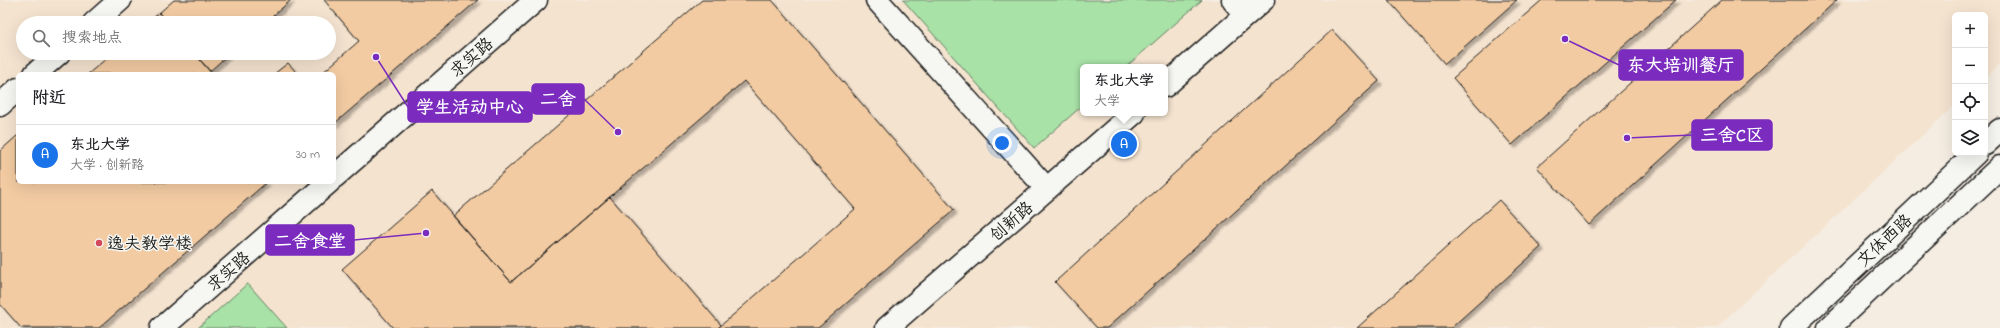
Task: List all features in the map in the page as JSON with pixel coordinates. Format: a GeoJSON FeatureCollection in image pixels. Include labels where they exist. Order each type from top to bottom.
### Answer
{"type":"FeatureCollection","features":[{"type":"Feature","properties":{"kind":"street"},"geometry":{"type":"LineString","coordinates":[[102,16],[120,0]]}},
{"type":"Feature","properties":{"kind":"street","name":"求实路"},"geometry":{"type":"LineString","coordinates":[[336,175],[536,0]]}},
{"type":"Feature","properties":{"kind":"street"},"geometry":{"type":"LineString","coordinates":[[877,0],[1047,189]]}},
{"type":"Feature","properties":{"kind":"street"},"geometry":{"type":"LineString","coordinates":[[1168,83],[1239,7],[1263,0]]}},
{"type":"Feature","properties":{"kind":"street"},"geometry":{"type":"LineString","coordinates":[[37,72],[51,60]]}},
{"type":"Feature","properties":{"kind":"street"},"geometry":{"type":"LineString","coordinates":[[0,105],[16,91]]}},
{"type":"Feature","properties":{"kind":"street","name":"创新路"},"geometry":{"type":"LineString","coordinates":[[887,328],[1131,116]]}},
{"type":"Feature","properties":{"kind":"street"},"geometry":{"type":"LineString","coordinates":[[1988,141],[2000,130]]}},
{"type":"Feature","properties":{"kind":"street","name":"文体西路"},"geometry":{"type":"LineString","coordinates":[[1791,328],[1973,156]]}},
{"type":"Feature","properties":{"kind":"street","name":"文体西路"},"geometry":{"type":"LineString","coordinates":[[1829,328],[2000,167]]}},
{"type":"Feature","properties":{"kind":"street","name":"求实路"},"geometry":{"type":"LineString","coordinates":[[162,328],[327,184]]}},
{"type":"Feature","properties":{"kind":"shaded area"},"geometry":{"type":"Polygon","coordinates":[[[0,0],[2000,0],[2000,64],[1988,75],[1988,12],[1952,12],[1952,108],[1716,328],[0,328],[0,0]]]}},
{"type":"Feature","properties":{"kind":"green space"},"geometry":{"type":"Polygon","coordinates":[[[903,0],[1202,0],[1129,64],[1080,64],[1080,108],[1034,148],[903,0]]]}},
{"type":"Feature","properties":{"kind":"green space"},"geometry":{"type":"Polygon","coordinates":[[[247,284],[287,328],[198,328],[247,284]]]}},
{"type":"Feature","properties":{"kind":"building"},"geometry":{"type":"Polygon","coordinates":[[[174,0],[291,0],[273,16],[162,16],[159,13],[174,0]]]}},
{"type":"Feature","properties":{"kind":"building"},"geometry":{"type":"Polygon","coordinates":[[[324,0],[478,0],[336,122],[336,72],[323,72],[359,41],[324,0]]]}},
{"type":"Feature","properties":{"kind":"building"},"geometry":{"type":"Polygon","coordinates":[[[702,0],[772,0],[954,210],[818,328],[718,328],[855,209],[744,81],[511,282],[453,216],[702,0]]]}},
{"type":"Feature","properties":{"kind":"building"},"geometry":{"type":"Polygon","coordinates":[[[1388,0],[1517,0],[1445,64],[1388,0]]]}},
{"type":"Feature","properties":{"kind":"building"},"geometry":{"type":"Polygon","coordinates":[[[1542,0],[1676,0],[1512,145],[1453,78],[1542,0]]]}},
{"type":"Feature","properties":{"kind":"building"},"geometry":{"type":"Polygon","coordinates":[[[1722,0],[1837,0],[1589,225],[1537,167],[1722,0]]]}},
{"type":"Feature","properties":{"kind":"building"},"geometry":{"type":"Polygon","coordinates":[[[1332,30],[1379,81],[1107,328],[1097,328],[1055,282],[1332,30]]]}},
{"type":"Feature","properties":{"kind":"building"},"geometry":{"type":"Polygon","coordinates":[[[105,60],[200,60],[210,72],[90,72],[105,60]]]}},
{"type":"Feature","properties":{"kind":"building"},"geometry":{"type":"Polygon","coordinates":[[[200,60],[222,60],[210,71],[200,60]]]}},
{"type":"Feature","properties":{"kind":"building"},"geometry":{"type":"Polygon","coordinates":[[[288,63],[296,72],[277,72],[288,63]]]}},
{"type":"Feature","properties":{"kind":"building","name":"逸夫教学楼"},"geometry":{"type":"Polygon","coordinates":[[[16,137],[16,184],[265,184],[99,328],[21,328],[0,304],[0,151],[16,137]]]}},
{"type":"Feature","properties":{"kind":"building"},"geometry":{"type":"Polygon","coordinates":[[[432,191],[511,282],[610,197],[721,325],[718,328],[393,328],[342,269],[432,191]]]}},
{"type":"Feature","properties":{"kind":"building"},"geometry":{"type":"Polygon","coordinates":[[[1499,200],[1541,247],[1451,328],[1357,328],[1499,200]]]}},
{"type":"Feature","properties":{"kind":"place","name":"东大培训餐厅"},"geometry":{"type":"Point","coordinates":[1565,39]}},
{"type":"Feature","properties":{"kind":"place","name":"学生活动中心"},"geometry":{"type":"Point","coordinates":[376,57]}},
{"type":"Feature","properties":{"kind":"place","name":"二舍"},"geometry":{"type":"Point","coordinates":[618,132]}},
{"type":"Feature","properties":{"kind":"place","name":"三舍C区"},"geometry":{"type":"Point","coordinates":[1627,138]}},
{"type":"Feature","properties":{"kind":"place","name":"东北大学"},"geometry":{"type":"Point","coordinates":[1124,144]}},
{"type":"Feature","properties":{"kind":"place","name":"二舍食堂"},"geometry":{"type":"Point","coordinates":[426,233]}},
{"type":"Feature","properties":{"kind":"place","name":"逸夫教学楼"},"geometry":{"type":"Point","coordinates":[99,243]}}]}
